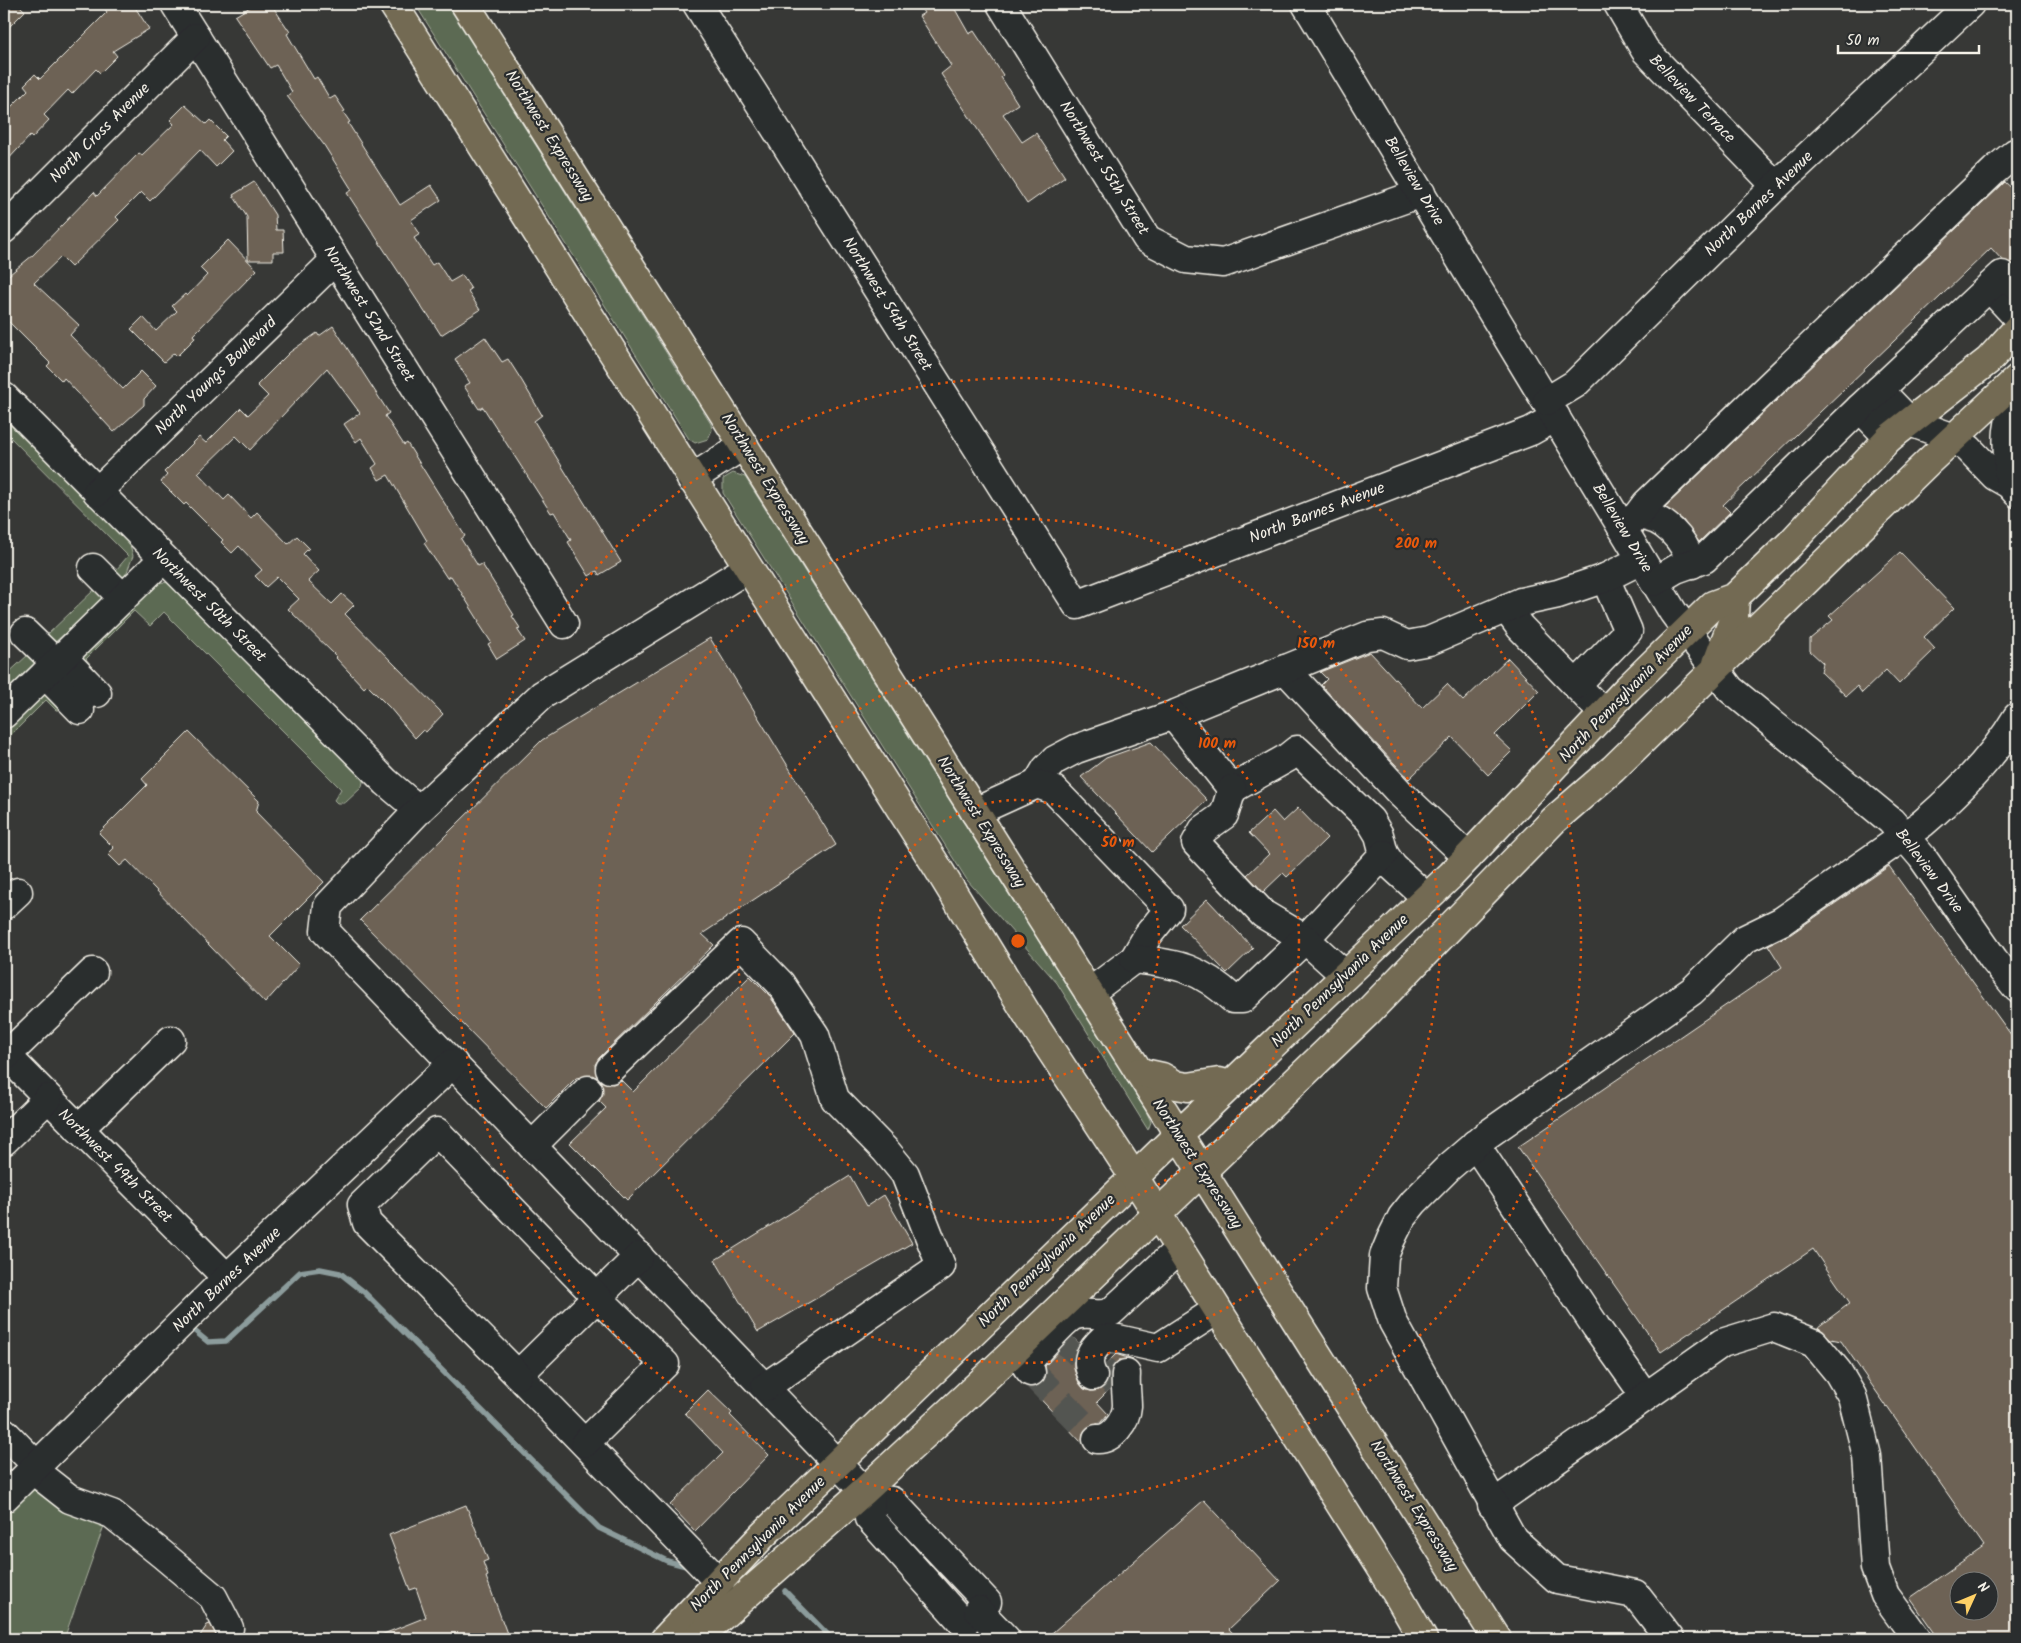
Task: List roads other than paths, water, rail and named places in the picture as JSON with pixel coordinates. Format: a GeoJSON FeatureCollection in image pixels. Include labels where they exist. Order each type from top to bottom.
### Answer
{"type":"FeatureCollection","features":[{"type":"Feature","properties":{"kind":"main road"},"geometry":{"type":"LineString","coordinates":[[393,4],[936,865],[1027,1014],[1134,1177],[1400,1599],[1423,1639]]}},
{"type":"Feature","properties":{"kind":"main road","name":"Northwest Expressway"},"geometry":{"type":"LineString","coordinates":[[465,4],[1498,1639]]}},
{"type":"Feature","properties":{"kind":"main road","name":"North Pennsylvania Avenue"},"geometry":{"type":"LineString","coordinates":[[665,1639],[720,1583],[763,1535],[839,1464],[1134,1177],[1427,898],[1604,714],[1716,603],[1735,597],[1790,544],[1889,438],[1989,360],[2017,329]]}},
{"type":"Feature","properties":{"kind":"main road","name":"North Pennsylvania Avenue"},"geometry":{"type":"LineString","coordinates":[[696,1639],[867,1494],[1366,1014],[1554,820],[1613,769],[2017,379]]}},
{"type":"Feature","properties":{"kind":"main road"},"geometry":{"type":"LineString","coordinates":[[1715,669],[1734,617],[1735,597]]}},
{"type":"Feature","properties":{"kind":"main road"},"geometry":{"type":"LineString","coordinates":[[1139,1072],[1162,1077],[1176,1085],[1188,1087],[1219,1082],[1230,1085]]}},
{"type":"Feature","properties":{"kind":"street","name":"Northwest 52nd Street"},"geometry":{"type":"LineString","coordinates":[[175,4],[564,624]]}},
{"type":"Feature","properties":{"kind":"street","name":"Northwest 54th Street"},"geometry":{"type":"LineString","coordinates":[[697,4],[1077,605]]}},
{"type":"Feature","properties":{"kind":"street","name":"Northwest 55th Street"},"geometry":{"type":"LineString","coordinates":[[1001,4],[1147,239],[1186,259],[1222,263],[1421,193]]}},
{"type":"Feature","properties":{"kind":"street","name":"Belleview Drive"},"geometry":{"type":"LineString","coordinates":[[1306,4],[1551,409],[1629,521],[1648,571],[1687,632],[1730,689],[1891,821],[1922,857],[1994,960],[2017,988]]}},
{"type":"Feature","properties":{"kind":"street","name":"Belleview Terrace"},"geometry":{"type":"LineString","coordinates":[[1618,4],[1645,50],[1776,186]]}},
{"type":"Feature","properties":{"kind":"street","name":"North Barnes Avenue"},"geometry":{"type":"LineString","coordinates":[[1077,605],[1532,431],[1575,384],[1776,186],[1970,4]]}},
{"type":"Feature","properties":{"kind":"street","name":"North Cross Avenue"},"geometry":{"type":"LineString","coordinates":[[4,229],[196,37]]}},
{"type":"Feature","properties":{"kind":"street"},"geometry":{"type":"LineString","coordinates":[[1629,521],[2015,153]]}},
{"type":"Feature","properties":{"kind":"street","name":"North Youngs Boulevard"},"geometry":{"type":"LineString","coordinates":[[97,492],[335,260]]}},
{"type":"Feature","properties":{"kind":"street"},"geometry":{"type":"LineString","coordinates":[[975,812],[1037,784],[1046,769],[1055,760],[1076,749],[1173,715],[1367,636],[1383,634],[1408,645],[1429,641],[1521,602],[1558,594],[1605,578],[1648,571],[1676,569],[1704,559],[1869,399],[2002,282],[2017,317]]}},
{"type":"Feature","properties":{"kind":"street","name":"Northwest 50th Street"},"geometry":{"type":"LineString","coordinates":[[4,397],[163,560],[386,782],[419,810]]}},
{"type":"Feature","properties":{"kind":"street"},"geometry":{"type":"LineString","coordinates":[[1869,399],[1910,422],[1954,438],[1969,449],[1996,476],[2013,488]]}},
{"type":"Feature","properties":{"kind":"street"},"geometry":{"type":"LineString","coordinates":[[1869,399],[1889,438]]}},
{"type":"Feature","properties":{"kind":"street"},"geometry":{"type":"LineString","coordinates":[[2013,488],[2007,429],[2017,404]]}},
{"type":"Feature","properties":{"kind":"street"},"geometry":{"type":"LineString","coordinates":[[692,479],[744,445]]}},
{"type":"Feature","properties":{"kind":"street"},"geometry":{"type":"LineString","coordinates":[[1629,521],[1653,518],[1666,526],[1685,548],[1692,564]]}},
{"type":"Feature","properties":{"kind":"street"},"geometry":{"type":"LineString","coordinates":[[4,714],[163,560]]}},
{"type":"Feature","properties":{"kind":"street"},"geometry":{"type":"LineString","coordinates":[[94,568],[123,598]]}},
{"type":"Feature","properties":{"kind":"street"},"geometry":{"type":"LineString","coordinates":[[748,568],[542,696],[419,810],[328,906],[325,931],[867,1494],[892,1500],[976,1612],[1006,1639]]}},
{"type":"Feature","properties":{"kind":"street"},"geometry":{"type":"LineString","coordinates":[[1576,685],[1628,631],[1605,578]]}},
{"type":"Feature","properties":{"kind":"street"},"geometry":{"type":"LineString","coordinates":[[1506,608],[1520,627],[1604,714]]}},
{"type":"Feature","properties":{"kind":"street"},"geometry":{"type":"LineString","coordinates":[[26,632],[88,702]]}},
{"type":"Feature","properties":{"kind":"street"},"geometry":{"type":"LineString","coordinates":[[1285,669],[1400,794],[1468,857]]}},
{"type":"Feature","properties":{"kind":"street"},"geometry":{"type":"LineString","coordinates":[[1173,715],[1232,789]]}},
{"type":"Feature","properties":{"kind":"street"},"geometry":{"type":"LineString","coordinates":[[1670,1639],[1635,1594],[1557,1579],[1513,1539],[1492,1505],[1393,1322],[1382,1288],[1384,1256],[1395,1228],[1402,1217],[1422,1193],[1475,1144],[1692,991],[1745,939],[1782,921],[1904,836],[1944,805],[1981,767],[2017,717]]}},
{"type":"Feature","properties":{"kind":"street"},"geometry":{"type":"LineString","coordinates":[[1345,975],[1305,938],[1263,914],[1196,843],[1203,830],[1224,815],[1232,789],[1287,758],[1297,750],[1370,820],[1379,835],[1384,854],[1393,867],[1427,898]]}},
{"type":"Feature","properties":{"kind":"street"},"geometry":{"type":"LineString","coordinates":[[1037,784],[1054,790],[1165,902],[1169,909],[1138,953],[1089,993]]}},
{"type":"Feature","properties":{"kind":"street"},"geometry":{"type":"LineString","coordinates":[[1138,953],[1195,970],[1216,982],[1233,999],[1242,999],[1305,938],[1384,854]]}},
{"type":"Feature","properties":{"kind":"street"},"geometry":{"type":"LineString","coordinates":[[610,1069],[741,943],[780,983],[814,1035],[835,1099],[886,1151],[905,1174],[941,1266],[765,1387]]}},
{"type":"Feature","properties":{"kind":"street"},"geometry":{"type":"LineString","coordinates":[[5,1054],[93,972]]}},
{"type":"Feature","properties":{"kind":"street"},"geometry":{"type":"LineString","coordinates":[[79,1129],[171,1040]]}},
{"type":"Feature","properties":{"kind":"street","name":"Northwest 49th Street"},"geometry":{"type":"LineString","coordinates":[[5,1054],[227,1278]]}},
{"type":"Feature","properties":{"kind":"street","name":"North Barnes Avenue"},"geometry":{"type":"LineString","coordinates":[[4,1498],[227,1278],[452,1063]]}},
{"type":"Feature","properties":{"kind":"street"},"geometry":{"type":"LineString","coordinates":[[532,1146],[588,1090]]}},
{"type":"Feature","properties":{"kind":"street"},"geometry":{"type":"LineString","coordinates":[[4,1141],[48,1098]]}},
{"type":"Feature","properties":{"kind":"street"},"geometry":{"type":"LineString","coordinates":[[585,1443],[665,1364],[598,1298],[437,1132],[362,1205],[367,1223],[585,1443],[720,1583]]}},
{"type":"Feature","properties":{"kind":"street"},"geometry":{"type":"LineString","coordinates":[[370,1142],[397,1170]]}},
{"type":"Feature","properties":{"kind":"street"},"geometry":{"type":"LineString","coordinates":[[1475,1144],[1596,1327],[1645,1396]]}},
{"type":"Feature","properties":{"kind":"street"},"geometry":{"type":"LineString","coordinates":[[1097,1439],[1104,1440],[1110,1437],[1122,1422],[1092,1372],[1073,1316],[1088,1313],[1103,1316],[1112,1312],[1179,1250]]}},
{"type":"Feature","properties":{"kind":"street"},"geometry":{"type":"LineString","coordinates":[[518,1375],[639,1256]]}},
{"type":"Feature","properties":{"kind":"street"},"geometry":{"type":"LineString","coordinates":[[1092,1372],[1136,1376],[1158,1348],[1218,1310]]}},
{"type":"Feature","properties":{"kind":"street"},"geometry":{"type":"LineString","coordinates":[[1092,1372],[1099,1315]]}},
{"type":"Feature","properties":{"kind":"street"},"geometry":{"type":"LineString","coordinates":[[1492,1505],[1722,1343],[1774,1327],[1814,1343],[1838,1372],[1852,1396],[1867,1456],[1875,1568],[1885,1595],[1917,1639]]}},
{"type":"Feature","properties":{"kind":"street"},"geometry":{"type":"LineString","coordinates":[[1092,1372],[1104,1338],[1118,1339],[1158,1348]]}},
{"type":"Feature","properties":{"kind":"street"},"geometry":{"type":"LineString","coordinates":[[4,1432],[35,1468],[70,1499],[112,1514],[212,1597],[228,1628]]}},
{"type":"Feature","properties":{"kind":"waterway"},"geometry":{"type":"LineString","coordinates":[[191,1328],[208,1342],[226,1341],[300,1272],[320,1269],[340,1273],[364,1292],[599,1528],[667,1561],[690,1567]]}},
{"type":"Feature","properties":{"kind":"waterway"},"geometry":{"type":"LineString","coordinates":[[785,1591],[832,1639]]}},
{"type":"Feature","properties":{"kind":"tunnel"},"geometry":{"type":"LineString","coordinates":[[1060,1355],[1075,1339]]}},
{"type":"Feature","properties":{"kind":"tunnel"},"geometry":{"type":"LineString","coordinates":[[1101,1368],[1116,1384]]}},
{"type":"Feature","properties":{"kind":"tunnel"},"geometry":{"type":"LineString","coordinates":[[1031,1372],[1097,1439]]}}]}
